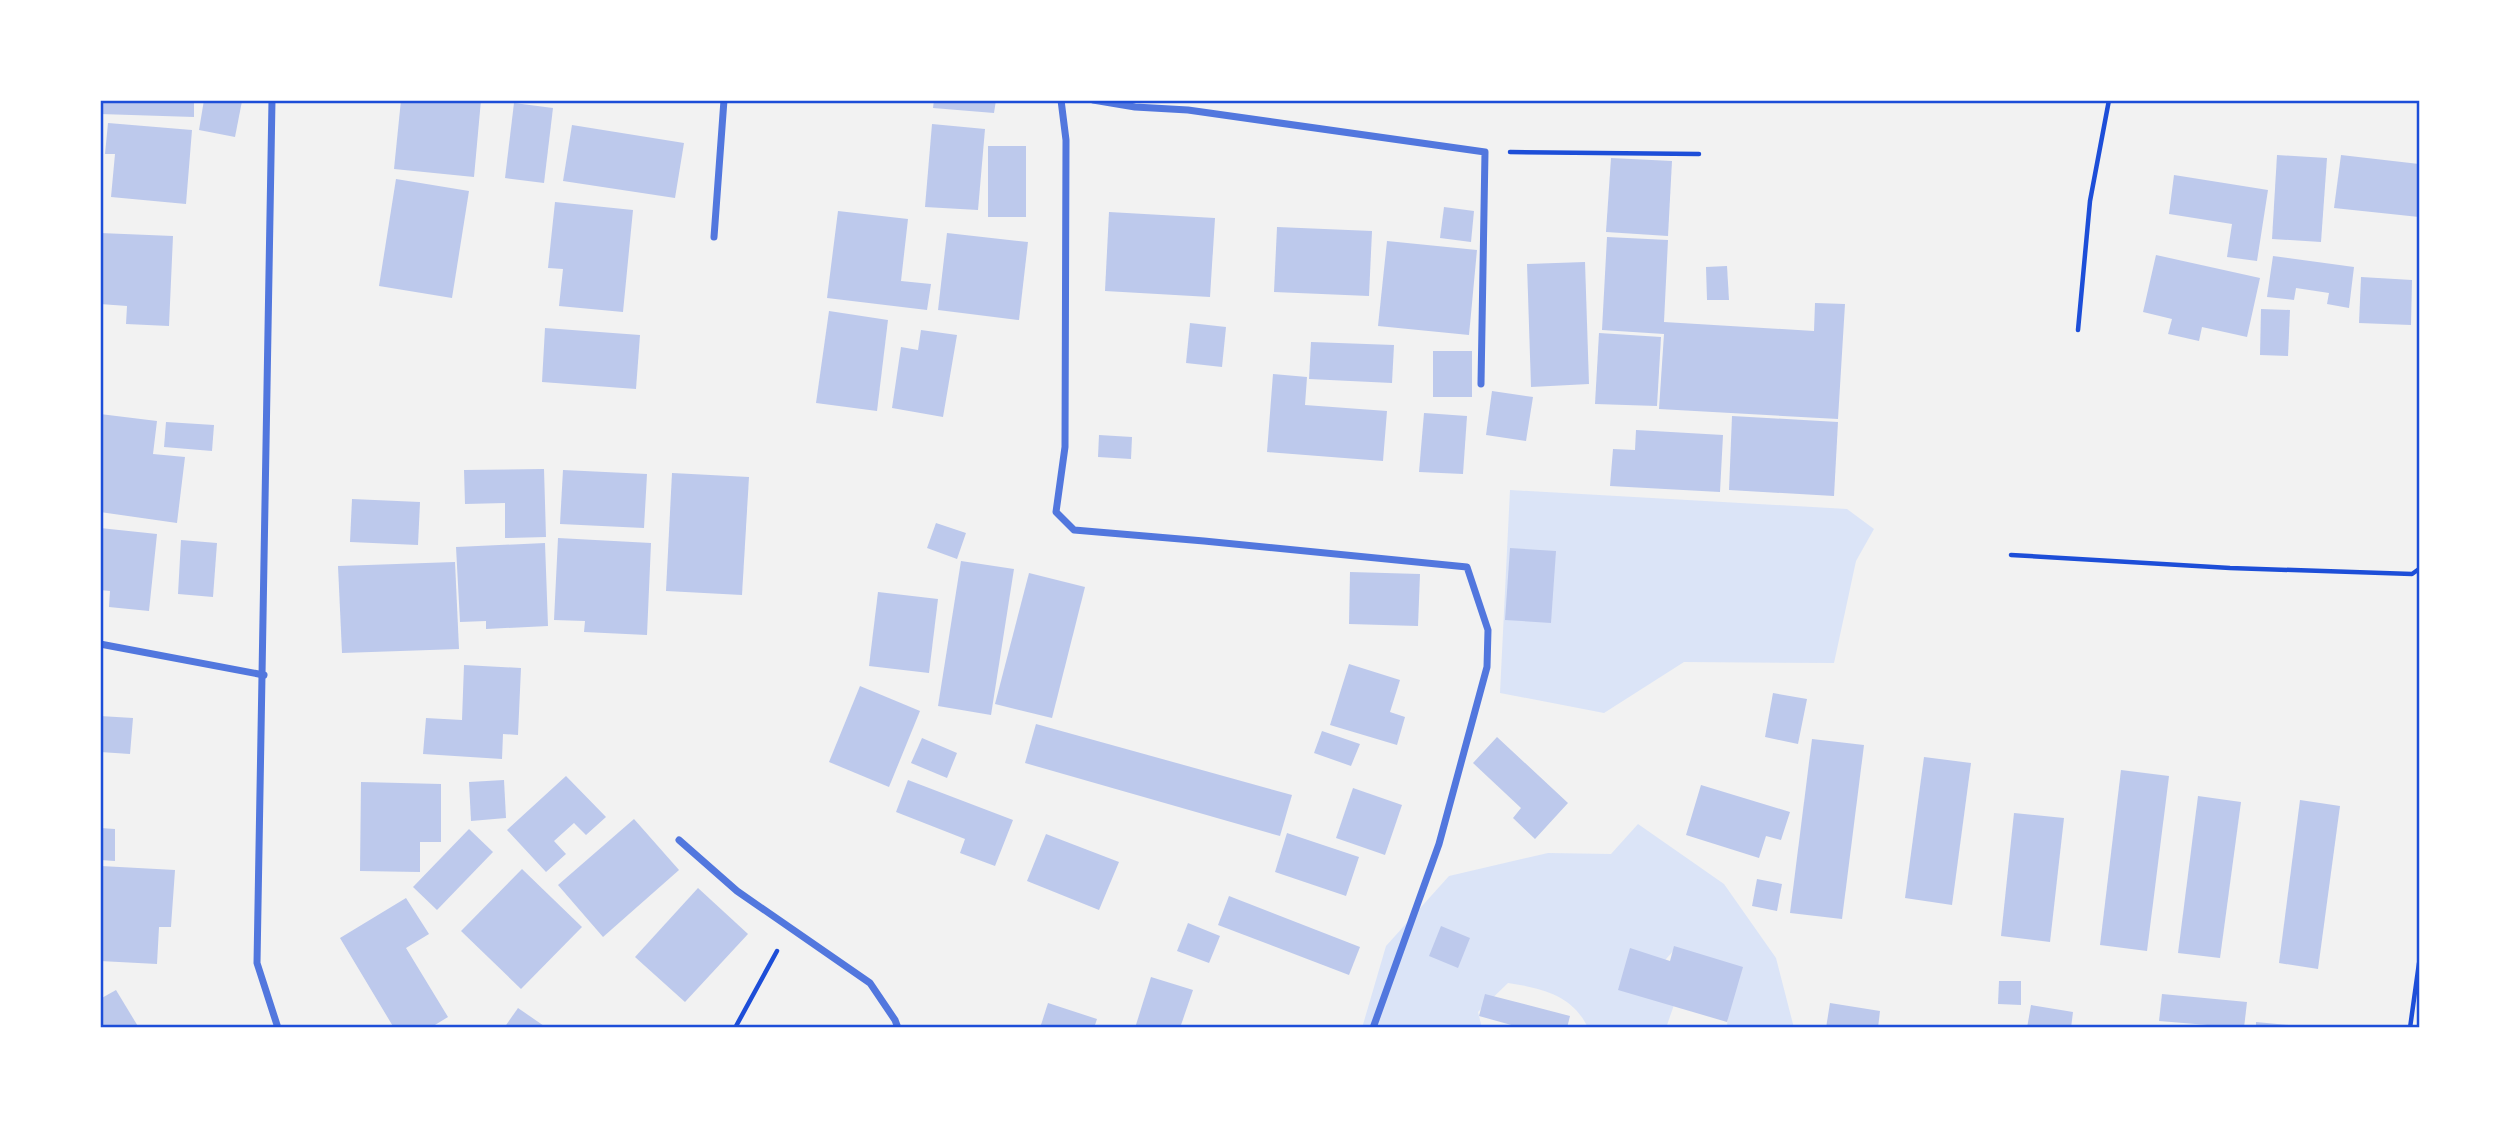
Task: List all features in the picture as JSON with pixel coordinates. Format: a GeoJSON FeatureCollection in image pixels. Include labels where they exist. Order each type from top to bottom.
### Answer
{"type":"FeatureCollection","features":[{"type":"Feature","properties":{"kind":"street"},"geometry":{"type":"LineString","coordinates":[[272,100],[257,963],[278,1028]]}},
{"type":"Feature","properties":{"kind":"street"},"geometry":{"type":"LineString","coordinates":[[714,237],[724,100]]}},
{"type":"Feature","properties":{"kind":"street"},"geometry":{"type":"LineString","coordinates":[[1061,100],[1066,140],[1065,447],[1056,512],[1074,530],[1467,567],[1488,630],[1487,667],[1439,844],[1373,1028]]}},
{"type":"Feature","properties":{"kind":"street"},"geometry":{"type":"LineString","coordinates":[[1093,100],[1135,107],[1188,110],[1485,152],[1481,384]]}},
{"type":"Feature","properties":{"kind":"street"},"geometry":{"type":"LineString","coordinates":[[100,645],[264,675]]}},
{"type":"Feature","properties":{"kind":"street"},"geometry":{"type":"LineString","coordinates":[[679,839],[737,891],[870,982],[898,1028]]}},
{"type":"Feature","properties":{"kind":"path"},"geometry":{"type":"LineString","coordinates":[[2078,330],[2090,201],[2109,100]]}},
{"type":"Feature","properties":{"kind":"path"},"geometry":{"type":"LineString","coordinates":[[1485,152],[1699,153]]}},
{"type":"Feature","properties":{"kind":"path"},"geometry":{"type":"LineString","coordinates":[[2011,555],[2230,569],[2412,574],[2419,569]]}},
{"type":"Feature","properties":{"kind":"path"},"geometry":{"type":"LineString","coordinates":[[735,1028],[790,926]]}},
{"type":"Feature","properties":{"kind":"path"},"geometry":{"type":"LineString","coordinates":[[2410,1028],[2419,963]]}},
{"type":"Feature","properties":{"kind":"shaded area"},"geometry":{"type":"Polygon","coordinates":[[[1510,490],[1847,509],[1874,529],[1856,561],[1834,663],[1684,662],[1604,713],[1500,693],[1510,490]]]}},
{"type":"Feature","properties":{"kind":"shaded area"},"geometry":{"type":"Polygon","coordinates":[[[1638,824],[1724,884],[1776,958],[1794,1028],[1727,1028],[1728,1010],[1674,950],[1659,967],[1675,1002],[1666,1028],[1588,1028],[1574,1008],[1555,995],[1508,983],[1478,1012],[1482,1028],[1362,1028],[1386,946],[1449,876],[1548,853],[1611,854],[1638,824]]]}},
{"type":"Feature","properties":{"kind":"building"},"geometry":{"type":"Polygon","coordinates":[[[100,100],[194,100],[194,117],[100,114],[100,100]]]}},
{"type":"Feature","properties":{"kind":"building"},"geometry":{"type":"Polygon","coordinates":[[[204,100],[242,101],[235,137],[199,130],[204,100]]]}},
{"type":"Feature","properties":{"kind":"building"},"geometry":{"type":"Polygon","coordinates":[[[401,100],[481,100],[474,177],[394,169],[401,100]]]}},
{"type":"Feature","properties":{"kind":"building"},"geometry":{"type":"Polygon","coordinates":[[[934,100],[996,100],[994,113],[933,108],[934,100]]]}},
{"type":"Feature","properties":{"kind":"building"},"geometry":{"type":"Polygon","coordinates":[[[514,103],[553,108],[544,183],[505,178],[514,103]]]}},
{"type":"Feature","properties":{"kind":"building"},"geometry":{"type":"Polygon","coordinates":[[[108,123],[192,130],[186,204],[111,197],[115,154],[105,154],[108,123]]]}},
{"type":"Feature","properties":{"kind":"building"},"geometry":{"type":"Polygon","coordinates":[[[932,124],[985,129],[978,210],[925,207],[932,124]]]}},
{"type":"Feature","properties":{"kind":"building"},"geometry":{"type":"Polygon","coordinates":[[[572,125],[684,143],[675,198],[563,181],[572,125]]]}},
{"type":"Feature","properties":{"kind":"building"},"geometry":{"type":"Polygon","coordinates":[[[988,146],[1026,146],[1026,217],[988,217],[988,146]]]}},
{"type":"Feature","properties":{"kind":"building"},"geometry":{"type":"Polygon","coordinates":[[[2277,155],[2327,158],[2321,242],[2272,239],[2277,155]]]}},
{"type":"Feature","properties":{"kind":"building"},"geometry":{"type":"Polygon","coordinates":[[[2341,155],[2419,164],[2419,217],[2334,208],[2341,155]]]}},
{"type":"Feature","properties":{"kind":"building"},"geometry":{"type":"Polygon","coordinates":[[[1611,158],[1672,161],[1668,236],[1606,232],[1611,158]]]}},
{"type":"Feature","properties":{"kind":"building"},"geometry":{"type":"Polygon","coordinates":[[[2174,175],[2268,190],[2257,261],[2227,257],[2232,224],[2169,214],[2174,175]]]}},
{"type":"Feature","properties":{"kind":"building"},"geometry":{"type":"Polygon","coordinates":[[[396,179],[469,191],[452,298],[379,286],[396,179]]]}},
{"type":"Feature","properties":{"kind":"building"},"geometry":{"type":"Polygon","coordinates":[[[555,202],[633,210],[623,312],[559,306],[563,269],[548,268],[555,202]]]}},
{"type":"Feature","properties":{"kind":"building"},"geometry":{"type":"Polygon","coordinates":[[[1444,207],[1474,211],[1471,242],[1440,238],[1444,207]]]}},
{"type":"Feature","properties":{"kind":"building"},"geometry":{"type":"Polygon","coordinates":[[[838,211],[908,219],[901,281],[931,284],[927,310],[827,298],[838,211]]]}},
{"type":"Feature","properties":{"kind":"building"},"geometry":{"type":"Polygon","coordinates":[[[1109,212],[1215,218],[1210,297],[1105,291],[1109,212]]]}},
{"type":"Feature","properties":{"kind":"building"},"geometry":{"type":"Polygon","coordinates":[[[1277,227],[1372,231],[1369,296],[1274,292],[1277,227]]]}},
{"type":"Feature","properties":{"kind":"building"},"geometry":{"type":"Polygon","coordinates":[[[100,233],[173,236],[169,326],[126,324],[127,306],[100,304],[100,233]]]}},
{"type":"Feature","properties":{"kind":"building"},"geometry":{"type":"Polygon","coordinates":[[[947,233],[1028,242],[1019,320],[938,310],[947,233]]]}},
{"type":"Feature","properties":{"kind":"building"},"geometry":{"type":"Polygon","coordinates":[[[1607,237],[1668,240],[1664,322],[1814,331],[1815,303],[1845,304],[1838,419],[1659,409],[1664,334],[1602,330],[1607,237]]]}},
{"type":"Feature","properties":{"kind":"building"},"geometry":{"type":"Polygon","coordinates":[[[1387,241],[1477,250],[1469,335],[1378,326],[1387,241]]]}},
{"type":"Feature","properties":{"kind":"building"},"geometry":{"type":"Polygon","coordinates":[[[2156,255],[2260,278],[2247,337],[2202,327],[2199,341],[2168,334],[2172,319],[2143,312],[2156,255]]]}},
{"type":"Feature","properties":{"kind":"building"},"geometry":{"type":"Polygon","coordinates":[[[2273,256],[2354,267],[2349,308],[2327,304],[2329,293],[2296,288],[2294,300],[2267,297],[2273,256]]]}},
{"type":"Feature","properties":{"kind":"building"},"geometry":{"type":"Polygon","coordinates":[[[1585,262],[1589,384],[1531,387],[1527,264],[1585,262]]]}},
{"type":"Feature","properties":{"kind":"building"},"geometry":{"type":"Polygon","coordinates":[[[1727,266],[1729,300],[1707,300],[1706,267],[1727,266]]]}},
{"type":"Feature","properties":{"kind":"building"},"geometry":{"type":"Polygon","coordinates":[[[2361,277],[2412,280],[2411,325],[2359,323],[2361,277]]]}},
{"type":"Feature","properties":{"kind":"building"},"geometry":{"type":"Polygon","coordinates":[[[2261,309],[2290,310],[2288,356],[2260,355],[2261,309]]]}},
{"type":"Feature","properties":{"kind":"building"},"geometry":{"type":"Polygon","coordinates":[[[829,311],[888,320],[877,411],[816,403],[829,311]]]}},
{"type":"Feature","properties":{"kind":"building"},"geometry":{"type":"Polygon","coordinates":[[[1190,323],[1226,327],[1222,367],[1186,363],[1190,323]]]}},
{"type":"Feature","properties":{"kind":"building"},"geometry":{"type":"Polygon","coordinates":[[[545,328],[640,335],[636,389],[542,382],[545,328]]]}},
{"type":"Feature","properties":{"kind":"building"},"geometry":{"type":"Polygon","coordinates":[[[921,330],[957,335],[943,417],[892,408],[901,347],[918,350],[921,330]]]}},
{"type":"Feature","properties":{"kind":"building"},"geometry":{"type":"Polygon","coordinates":[[[1599,333],[1661,337],[1657,406],[1595,404],[1599,333]]]}},
{"type":"Feature","properties":{"kind":"building"},"geometry":{"type":"Polygon","coordinates":[[[1311,342],[1394,345],[1392,383],[1309,379],[1311,342]]]}},
{"type":"Feature","properties":{"kind":"building"},"geometry":{"type":"Polygon","coordinates":[[[1433,351],[1472,351],[1472,397],[1433,397],[1433,351]]]}},
{"type":"Feature","properties":{"kind":"building"},"geometry":{"type":"Polygon","coordinates":[[[1273,374],[1307,377],[1305,405],[1387,411],[1383,461],[1267,452],[1273,374]]]}},
{"type":"Feature","properties":{"kind":"building"},"geometry":{"type":"Polygon","coordinates":[[[1492,391],[1533,397],[1526,441],[1486,435],[1492,391]]]}},
{"type":"Feature","properties":{"kind":"building"},"geometry":{"type":"Polygon","coordinates":[[[1424,413],[1467,416],[1463,474],[1419,472],[1424,413]]]}},
{"type":"Feature","properties":{"kind":"building"},"geometry":{"type":"Polygon","coordinates":[[[100,414],[157,421],[153,454],[185,457],[177,523],[100,512],[100,414]]]}},
{"type":"Feature","properties":{"kind":"building"},"geometry":{"type":"Polygon","coordinates":[[[1732,416],[1838,422],[1834,496],[1729,490],[1732,416]]]}},
{"type":"Feature","properties":{"kind":"building"},"geometry":{"type":"Polygon","coordinates":[[[166,422],[214,425],[212,451],[164,447],[166,422]]]}},
{"type":"Feature","properties":{"kind":"building"},"geometry":{"type":"Polygon","coordinates":[[[1636,430],[1723,435],[1720,492],[1610,486],[1613,449],[1635,450],[1636,430]]]}},
{"type":"Feature","properties":{"kind":"building"},"geometry":{"type":"Polygon","coordinates":[[[1099,435],[1132,437],[1131,459],[1098,457],[1099,435]]]}},
{"type":"Feature","properties":{"kind":"building"},"geometry":{"type":"Polygon","coordinates":[[[544,469],[546,537],[505,538],[505,503],[465,504],[464,470],[544,469]]]}},
{"type":"Feature","properties":{"kind":"building"},"geometry":{"type":"Polygon","coordinates":[[[563,470],[647,474],[644,528],[560,524],[563,470]]]}},
{"type":"Feature","properties":{"kind":"building"},"geometry":{"type":"Polygon","coordinates":[[[672,473],[749,477],[742,595],[666,591],[672,473]]]}},
{"type":"Feature","properties":{"kind":"building"},"geometry":{"type":"Polygon","coordinates":[[[352,499],[420,502],[418,545],[350,542],[352,499]]]}},
{"type":"Feature","properties":{"kind":"building"},"geometry":{"type":"Polygon","coordinates":[[[936,523],[966,533],[957,559],[927,548],[936,523]]]}},
{"type":"Feature","properties":{"kind":"building"},"geometry":{"type":"Polygon","coordinates":[[[100,528],[157,534],[149,611],[109,607],[110,591],[100,590],[100,528]]]}},
{"type":"Feature","properties":{"kind":"building"},"geometry":{"type":"Polygon","coordinates":[[[558,538],[651,543],[647,635],[584,632],[585,621],[554,620],[558,538]]]}},
{"type":"Feature","properties":{"kind":"building"},"geometry":{"type":"Polygon","coordinates":[[[181,540],[217,543],[213,597],[178,594],[181,540]]]}},
{"type":"Feature","properties":{"kind":"building"},"geometry":{"type":"Polygon","coordinates":[[[545,543],[548,626],[486,629],[486,621],[460,622],[456,547],[545,543]]]}},
{"type":"Feature","properties":{"kind":"building"},"geometry":{"type":"Polygon","coordinates":[[[1510,548],[1556,551],[1551,623],[1505,620],[1510,548]]]}},
{"type":"Feature","properties":{"kind":"building"},"geometry":{"type":"Polygon","coordinates":[[[961,561],[1014,569],[991,715],[938,706],[961,561]]]}},
{"type":"Feature","properties":{"kind":"building"},"geometry":{"type":"Polygon","coordinates":[[[455,562],[459,649],[342,653],[338,566],[455,562]]]}},
{"type":"Feature","properties":{"kind":"building"},"geometry":{"type":"Polygon","coordinates":[[[1350,572],[1420,574],[1418,626],[1349,624],[1350,572]]]}},
{"type":"Feature","properties":{"kind":"building"},"geometry":{"type":"Polygon","coordinates":[[[1029,573],[1085,587],[1052,718],[995,704],[1029,573]]]}},
{"type":"Feature","properties":{"kind":"building"},"geometry":{"type":"Polygon","coordinates":[[[878,592],[938,599],[929,673],[869,666],[878,592]]]}},
{"type":"Feature","properties":{"kind":"building"},"geometry":{"type":"Polygon","coordinates":[[[1349,664],[1400,680],[1390,712],[1405,717],[1397,745],[1330,725],[1349,664]]]}},
{"type":"Feature","properties":{"kind":"building"},"geometry":{"type":"Polygon","coordinates":[[[464,665],[521,668],[518,735],[503,734],[502,759],[423,754],[426,718],[462,720],[464,665]]]}},
{"type":"Feature","properties":{"kind":"building"},"geometry":{"type":"Polygon","coordinates":[[[860,686],[920,711],[889,787],[829,762],[860,686]]]}},
{"type":"Feature","properties":{"kind":"building"},"geometry":{"type":"Polygon","coordinates":[[[1773,693],[1807,699],[1798,744],[1765,737],[1773,693]]]}},
{"type":"Feature","properties":{"kind":"building"},"geometry":{"type":"Polygon","coordinates":[[[100,716],[133,718],[130,754],[100,752],[100,716]]]}},
{"type":"Feature","properties":{"kind":"building"},"geometry":{"type":"Polygon","coordinates":[[[1036,724],[1292,795],[1280,836],[1025,763],[1036,724]]]}},
{"type":"Feature","properties":{"kind":"building"},"geometry":{"type":"Polygon","coordinates":[[[1322,731],[1360,744],[1351,766],[1314,753],[1322,731]]]}},
{"type":"Feature","properties":{"kind":"building"},"geometry":{"type":"Polygon","coordinates":[[[1497,737],[1568,803],[1535,839],[1513,818],[1521,808],[1473,763],[1497,737]]]}},
{"type":"Feature","properties":{"kind":"building"},"geometry":{"type":"Polygon","coordinates":[[[922,738],[957,753],[947,778],[911,763],[922,738]]]}},
{"type":"Feature","properties":{"kind":"building"},"geometry":{"type":"Polygon","coordinates":[[[1812,739],[1864,745],[1842,919],[1790,913],[1812,739]]]}},
{"type":"Feature","properties":{"kind":"building"},"geometry":{"type":"Polygon","coordinates":[[[1924,757],[1971,763],[1952,905],[1905,898],[1924,757]]]}},
{"type":"Feature","properties":{"kind":"building"},"geometry":{"type":"Polygon","coordinates":[[[2121,770],[2169,776],[2147,951],[2100,945],[2121,770]]]}},
{"type":"Feature","properties":{"kind":"building"},"geometry":{"type":"Polygon","coordinates":[[[566,776],[606,817],[586,835],[574,823],[554,841],[566,854],[546,872],[507,830],[566,776]]]}},
{"type":"Feature","properties":{"kind":"building"},"geometry":{"type":"Polygon","coordinates":[[[504,780],[506,818],[471,821],[469,782],[504,780]]]}},
{"type":"Feature","properties":{"kind":"building"},"geometry":{"type":"Polygon","coordinates":[[[908,780],[1013,820],[995,866],[960,853],[965,839],[896,812],[908,780]]]}},
{"type":"Feature","properties":{"kind":"building"},"geometry":{"type":"Polygon","coordinates":[[[361,782],[441,784],[441,842],[420,842],[420,872],[360,871],[361,782]]]}},
{"type":"Feature","properties":{"kind":"building"},"geometry":{"type":"Polygon","coordinates":[[[1701,785],[1790,812],[1781,840],[1766,836],[1759,858],[1686,835],[1701,785]]]}},
{"type":"Feature","properties":{"kind":"building"},"geometry":{"type":"Polygon","coordinates":[[[1353,788],[1402,805],[1385,855],[1336,838],[1353,788]]]}},
{"type":"Feature","properties":{"kind":"building"},"geometry":{"type":"Polygon","coordinates":[[[2198,796],[2241,802],[2220,958],[2178,953],[2198,796]]]}},
{"type":"Feature","properties":{"kind":"building"},"geometry":{"type":"Polygon","coordinates":[[[2300,800],[2340,806],[2318,969],[2279,963],[2300,800]]]}},
{"type":"Feature","properties":{"kind":"building"},"geometry":{"type":"Polygon","coordinates":[[[2014,813],[2064,818],[2050,942],[2001,936],[2014,813]]]}},
{"type":"Feature","properties":{"kind":"building"},"geometry":{"type":"Polygon","coordinates":[[[634,819],[679,870],[603,937],[558,885],[634,819]]]}},
{"type":"Feature","properties":{"kind":"building"},"geometry":{"type":"Polygon","coordinates":[[[100,828],[115,829],[115,861],[100,860],[100,828]]]}},
{"type":"Feature","properties":{"kind":"building"},"geometry":{"type":"Polygon","coordinates":[[[469,829],[493,852],[437,910],[413,887],[469,829]]]}},
{"type":"Feature","properties":{"kind":"building"},"geometry":{"type":"Polygon","coordinates":[[[1287,833],[1359,857],[1346,896],[1275,872],[1287,833]]]}},
{"type":"Feature","properties":{"kind":"building"},"geometry":{"type":"Polygon","coordinates":[[[1046,834],[1119,862],[1099,910],[1027,881],[1046,834]]]}},
{"type":"Feature","properties":{"kind":"building"},"geometry":{"type":"Polygon","coordinates":[[[101,866],[175,870],[171,927],[159,927],[157,964],[100,961],[101,866]]]}},
{"type":"Feature","properties":{"kind":"building"},"geometry":{"type":"Polygon","coordinates":[[[522,869],[582,927],[521,989],[461,931],[522,869]]]}},
{"type":"Feature","properties":{"kind":"building"},"geometry":{"type":"Polygon","coordinates":[[[1757,879],[1782,884],[1777,911],[1752,906],[1757,879]]]}},
{"type":"Feature","properties":{"kind":"building"},"geometry":{"type":"Polygon","coordinates":[[[698,888],[748,934],[685,1002],[635,957],[698,888]]]}},
{"type":"Feature","properties":{"kind":"building"},"geometry":{"type":"Polygon","coordinates":[[[1229,896],[1360,947],[1349,975],[1218,925],[1229,896]]]}},
{"type":"Feature","properties":{"kind":"building"},"geometry":{"type":"Polygon","coordinates":[[[406,898],[429,934],[406,948],[448,1017],[430,1028],[394,1028],[340,938],[406,898]]]}},
{"type":"Feature","properties":{"kind":"building"},"geometry":{"type":"Polygon","coordinates":[[[1188,923],[1220,936],[1209,963],[1177,951],[1188,923]]]}},
{"type":"Feature","properties":{"kind":"building"},"geometry":{"type":"Polygon","coordinates":[[[1441,926],[1470,938],[1458,968],[1429,956],[1441,926]]]}},
{"type":"Feature","properties":{"kind":"building"},"geometry":{"type":"Polygon","coordinates":[[[1674,946],[1743,967],[1727,1022],[1618,990],[1630,948],[1670,961],[1674,946]]]}},
{"type":"Feature","properties":{"kind":"building"},"geometry":{"type":"Polygon","coordinates":[[[1151,977],[1193,990],[1180,1028],[1135,1028],[1151,977]]]}},
{"type":"Feature","properties":{"kind":"building"},"geometry":{"type":"Polygon","coordinates":[[[1999,981],[2021,981],[2021,1005],[1998,1004],[1999,981]]]}},
{"type":"Feature","properties":{"kind":"building"},"geometry":{"type":"Polygon","coordinates":[[[116,990],[139,1028],[100,1028],[100,999],[116,990]]]}},
{"type":"Feature","properties":{"kind":"building"},"geometry":{"type":"Polygon","coordinates":[[[1485,994],[1570,1016],[1567,1028],[1522,1028],[1479,1016],[1485,994]]]}},
{"type":"Feature","properties":{"kind":"building"},"geometry":{"type":"Polygon","coordinates":[[[2162,994],[2247,1002],[2244,1028],[2159,1021],[2162,994]]]}},
{"type":"Feature","properties":{"kind":"building"},"geometry":{"type":"Polygon","coordinates":[[[1048,1003],[1097,1019],[1094,1028],[1040,1028],[1048,1003]]]}},
{"type":"Feature","properties":{"kind":"building"},"geometry":{"type":"Polygon","coordinates":[[[1830,1003],[1880,1011],[1878,1028],[1826,1028],[1830,1003]]]}},
{"type":"Feature","properties":{"kind":"building"},"geometry":{"type":"Polygon","coordinates":[[[2031,1005],[2073,1012],[2071,1028],[2027,1028],[2031,1005]]]}},
{"type":"Feature","properties":{"kind":"building"},"geometry":{"type":"Polygon","coordinates":[[[518,1008],[547,1028],[504,1028],[518,1008]]]}},
{"type":"Feature","properties":{"kind":"building"},"geometry":{"type":"Polygon","coordinates":[[[2256,1022],[2300,1026],[2300,1028],[2256,1028],[2256,1022]]]}}]}
